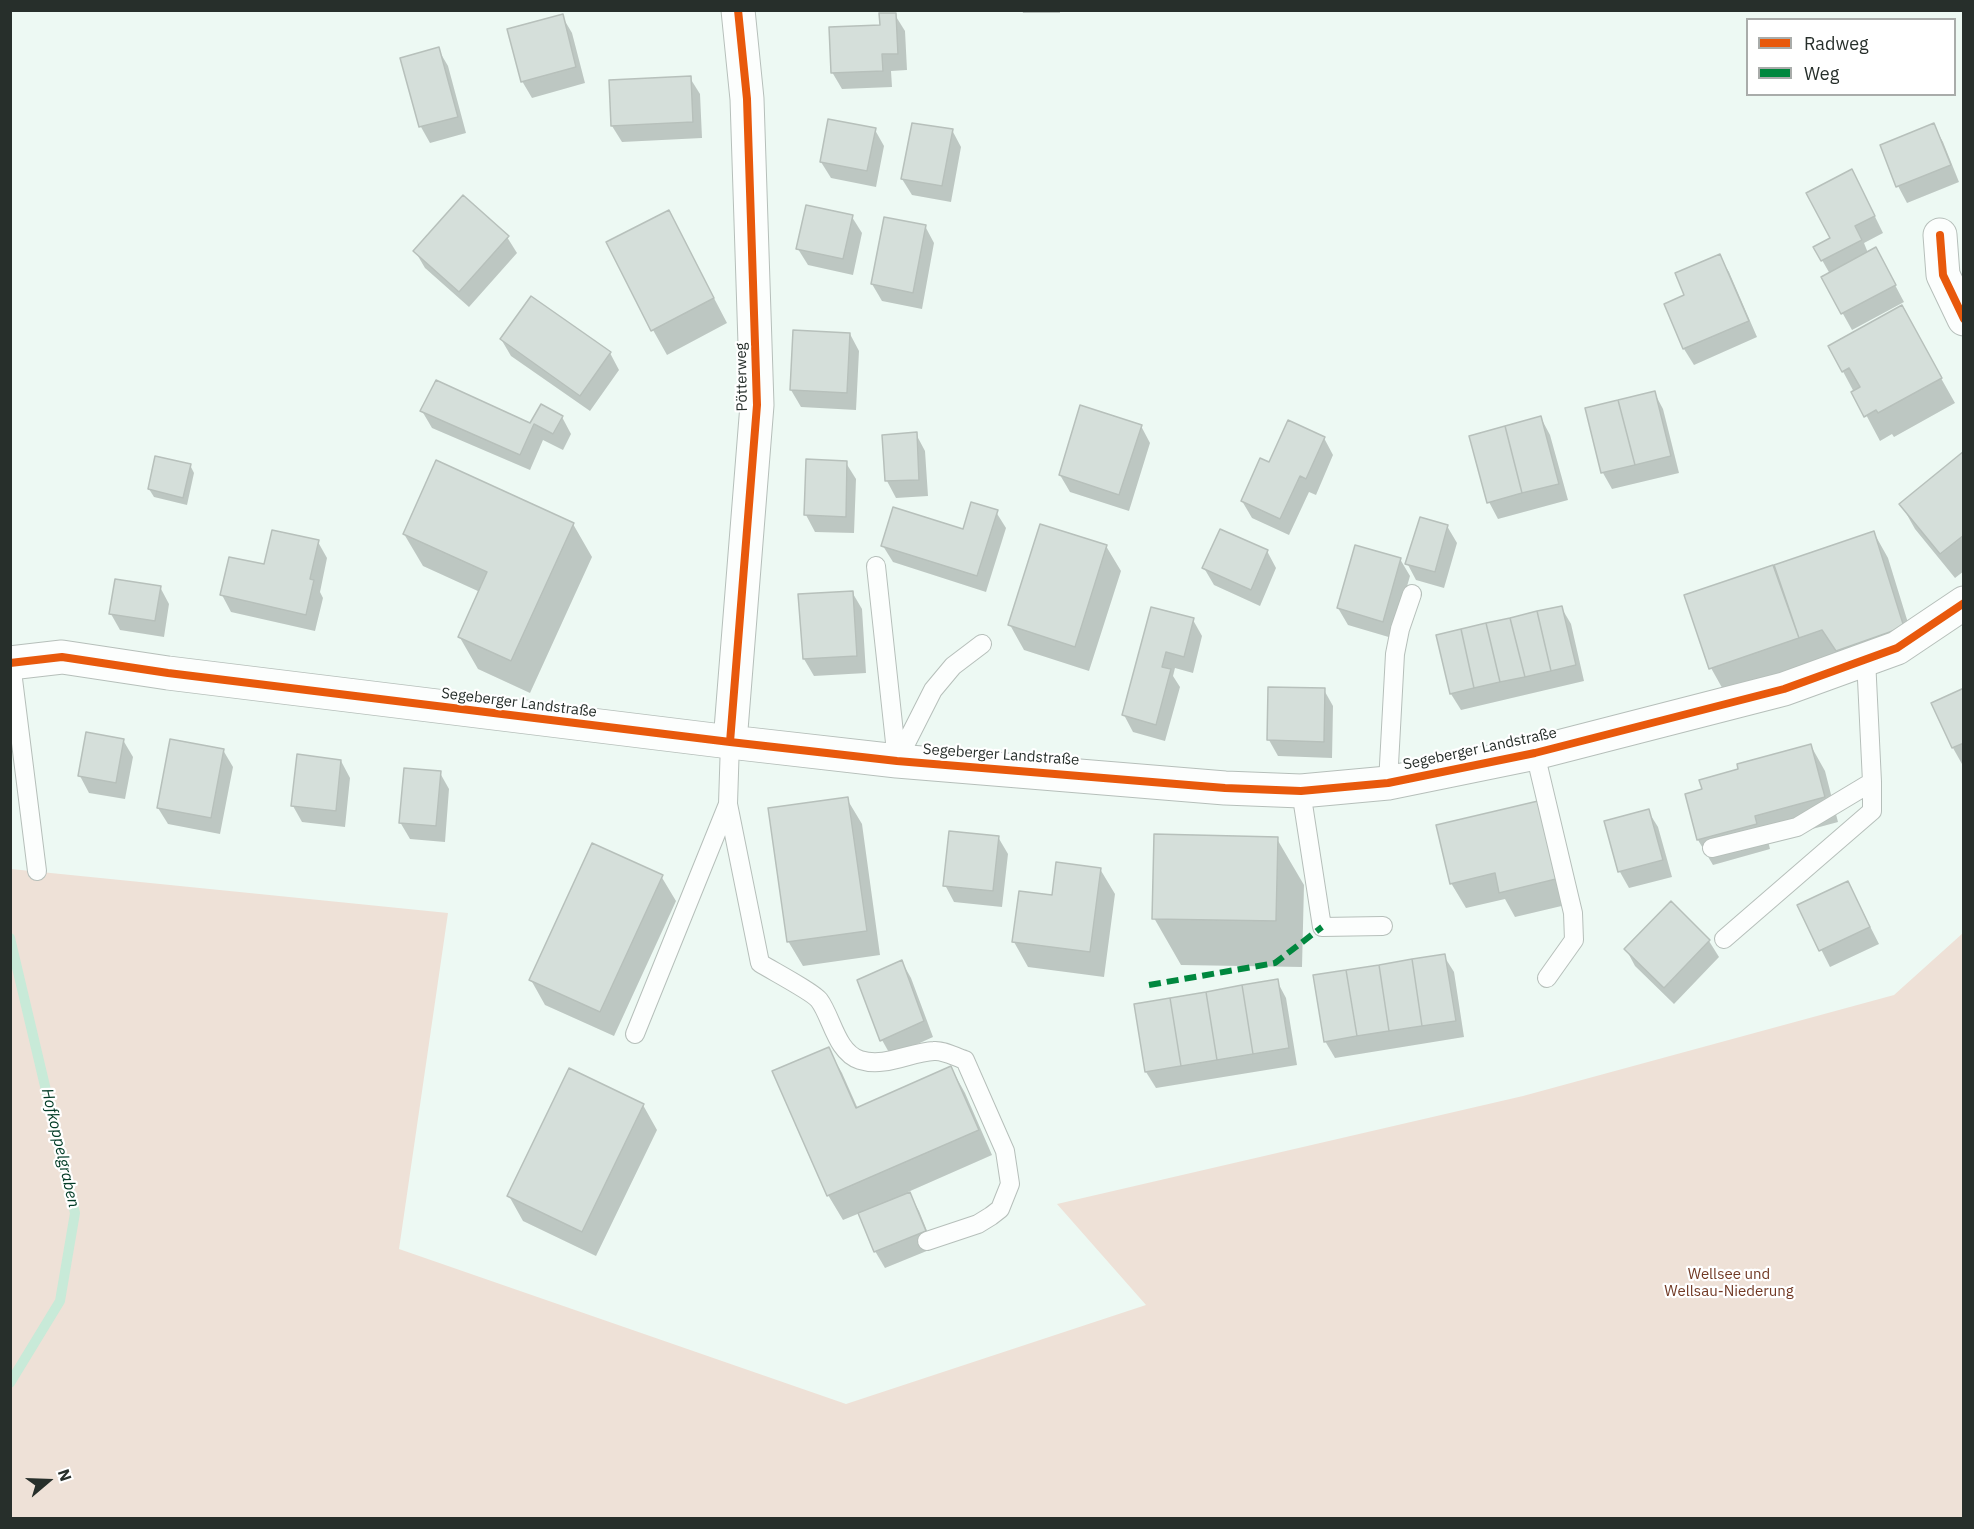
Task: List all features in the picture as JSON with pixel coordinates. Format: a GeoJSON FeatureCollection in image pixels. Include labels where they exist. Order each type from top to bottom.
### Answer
{"type":"FeatureCollection","features":[{"type":"Feature","properties":{"kind":"street","name":"Pötterweg"},"geometry":{"type":"LineString","coordinates":[[730,742],[757,405],[747,99],[738,10]]}},
{"type":"Feature","properties":{"kind":"street"},"geometry":{"type":"LineString","coordinates":[[1940,235],[1943,274],[1964,319]]}},
{"type":"Feature","properties":{"kind":"street","name":"Segeberger Landstraße"},"geometry":{"type":"LineString","coordinates":[[11,663],[62,657],[168,673],[730,742],[897,760],[1225,788],[1300,791],[1388,783],[1535,753],[1784,689],[1897,648],[1964,603]]}},
{"type":"Feature","properties":{"kind":"lane"},"geometry":{"type":"LineString","coordinates":[[876,566],[897,760]]}},
{"type":"Feature","properties":{"kind":"lane"},"geometry":{"type":"LineString","coordinates":[[1388,783],[1395,654],[1400,629],[1412,594]]}},
{"type":"Feature","properties":{"kind":"lane"},"geometry":{"type":"LineString","coordinates":[[897,760],[933,690],[953,666],[982,644]]}},
{"type":"Feature","properties":{"kind":"lane"},"geometry":{"type":"LineString","coordinates":[[1724,939],[1872,811],[1866,659]]}},
{"type":"Feature","properties":{"kind":"lane"},"geometry":{"type":"LineString","coordinates":[[11,663],[37,871]]}},
{"type":"Feature","properties":{"kind":"lane"},"geometry":{"type":"LineString","coordinates":[[730,742],[728,804],[760,963],[818,998],[840,1041],[859,1060],[899,1059],[932,1050],[964,1060],[1005,1151],[1010,1184],[1000,1209],[978,1224],[927,1241]]}},
{"type":"Feature","properties":{"kind":"lane"},"geometry":{"type":"LineString","coordinates":[[1535,753],[1573,913],[1574,940],[1547,978]]}},
{"type":"Feature","properties":{"kind":"lane"},"geometry":{"type":"LineString","coordinates":[[1712,848],[1797,827],[1872,782]]}},
{"type":"Feature","properties":{"kind":"lane"},"geometry":{"type":"LineString","coordinates":[[1300,791],[1322,927],[1383,926]]}},
{"type":"Feature","properties":{"kind":"lane"},"geometry":{"type":"LineString","coordinates":[[635,1034],[728,804]]}},
{"type":"Feature","properties":{"kind":"green space","name":"Wellsee und Wellsau-Niederung"},"geometry":{"type":"Polygon","coordinates":[[[11,869],[448,913],[399,1249],[846,1404],[1146,1305],[1057,1204],[1523,1096],[1894,995],[1963,933],[1963,1518],[11,1518],[11,869]]]}},
{"type":"Feature","properties":{"kind":"building"},"geometry":{"type":"Polygon","coordinates":[[[879,13],[896,13],[898,54],[882,54],[883,71],[831,73],[829,27],[880,25],[879,13]]]}},
{"type":"Feature","properties":{"kind":"building"},"geometry":{"type":"Polygon","coordinates":[[[563,14],[576,67],[521,82],[507,29],[563,14]]]}},
{"type":"Feature","properties":{"kind":"building"},"geometry":{"type":"Polygon","coordinates":[[[439,47],[458,117],[419,127],[400,58],[439,47]]]}},
{"type":"Feature","properties":{"kind":"building"},"geometry":{"type":"Polygon","coordinates":[[[691,76],[693,122],[611,126],[609,80],[691,76]]]}},
{"type":"Feature","properties":{"kind":"building"},"geometry":{"type":"Polygon","coordinates":[[[828,119],[876,128],[867,171],[820,162],[828,119]]]}},
{"type":"Feature","properties":{"kind":"building"},"geometry":{"type":"Polygon","coordinates":[[[912,123],[953,129],[942,186],[901,179],[912,123]]]}},
{"type":"Feature","properties":{"kind":"building"},"geometry":{"type":"Polygon","coordinates":[[[1934,123],[1951,165],[1896,187],[1880,145],[1934,123]]]}},
{"type":"Feature","properties":{"kind":"building"},"geometry":{"type":"Polygon","coordinates":[[[1852,169],[1875,216],[1855,226],[1862,240],[1821,261],[1813,247],[1830,238],[1806,193],[1852,169]]]}},
{"type":"Feature","properties":{"kind":"building"},"geometry":{"type":"Polygon","coordinates":[[[463,195],[509,236],[459,292],[413,251],[463,195]]]}},
{"type":"Feature","properties":{"kind":"building"},"geometry":{"type":"Polygon","coordinates":[[[806,205],[853,215],[843,259],[796,249],[806,205]]]}},
{"type":"Feature","properties":{"kind":"building"},"geometry":{"type":"Polygon","coordinates":[[[669,210],[714,298],[651,331],[606,242],[669,210]]]}},
{"type":"Feature","properties":{"kind":"building"},"geometry":{"type":"Polygon","coordinates":[[[884,217],[926,225],[913,293],[871,284],[884,217]]]}},
{"type":"Feature","properties":{"kind":"building"},"geometry":{"type":"Polygon","coordinates":[[[1876,247],[1896,285],[1841,314],[1821,277],[1876,247]]]}},
{"type":"Feature","properties":{"kind":"building"},"geometry":{"type":"Polygon","coordinates":[[[1720,254],[1749,321],[1683,349],[1664,304],[1684,295],[1675,273],[1720,254]]]}},
{"type":"Feature","properties":{"kind":"building"},"geometry":{"type":"Polygon","coordinates":[[[531,296],[611,352],[580,396],[500,339],[531,296]]]}},
{"type":"Feature","properties":{"kind":"building"},"geometry":{"type":"Polygon","coordinates":[[[1902,305],[1942,378],[1878,413],[1876,410],[1864,417],[1851,392],[1860,387],[1849,368],[1842,372],[1828,346],[1902,305]]]}},
{"type":"Feature","properties":{"kind":"building"},"geometry":{"type":"Polygon","coordinates":[[[793,330],[850,333],[847,393],[790,390],[793,330]]]}},
{"type":"Feature","properties":{"kind":"building"},"geometry":{"type":"Polygon","coordinates":[[[436,380],[530,423],[541,404],[563,416],[553,434],[534,424],[520,455],[420,411],[436,380]]]}},
{"type":"Feature","properties":{"kind":"building"},"geometry":{"type":"Polygon","coordinates":[[[1655,391],[1671,456],[1635,465],[1618,400],[1655,391]]]}},
{"type":"Feature","properties":{"kind":"building"},"geometry":{"type":"Polygon","coordinates":[[[1618,400],[1635,465],[1601,473],[1585,408],[1618,400]]]}},
{"type":"Feature","properties":{"kind":"building"},"geometry":{"type":"Polygon","coordinates":[[[1080,405],[1142,425],[1119,495],[1059,475],[1080,405]]]}},
{"type":"Feature","properties":{"kind":"building"},"geometry":{"type":"Polygon","coordinates":[[[1541,416],[1559,484],[1522,493],[1505,426],[1541,416]]]}},
{"type":"Feature","properties":{"kind":"building"},"geometry":{"type":"Polygon","coordinates":[[[1288,420],[1325,437],[1306,479],[1300,476],[1280,519],[1241,501],[1260,458],[1269,462],[1288,420]]]}},
{"type":"Feature","properties":{"kind":"building"},"geometry":{"type":"Polygon","coordinates":[[[1505,426],[1522,493],[1487,503],[1469,436],[1505,426]]]}},
{"type":"Feature","properties":{"kind":"building"},"geometry":{"type":"Polygon","coordinates":[[[917,432],[919,480],[885,481],[882,435],[917,432]]]}},
{"type":"Feature","properties":{"kind":"building"},"geometry":{"type":"Polygon","coordinates":[[[1964,451],[1964,535],[1940,554],[1899,504],[1964,451]]]}},
{"type":"Feature","properties":{"kind":"building"},"geometry":{"type":"Polygon","coordinates":[[[155,456],[191,464],[183,498],[148,489],[155,456]]]}},
{"type":"Feature","properties":{"kind":"building"},"geometry":{"type":"Polygon","coordinates":[[[806,459],[847,461],[846,517],[804,515],[806,459]]]}},
{"type":"Feature","properties":{"kind":"building"},"geometry":{"type":"Polygon","coordinates":[[[436,460],[574,523],[511,661],[458,637],[487,572],[403,534],[436,460]]]}},
{"type":"Feature","properties":{"kind":"building"},"geometry":{"type":"Polygon","coordinates":[[[971,502],[998,510],[977,576],[881,546],[893,507],[963,529],[971,502]]]}},
{"type":"Feature","properties":{"kind":"building"},"geometry":{"type":"Polygon","coordinates":[[[1420,517],[1448,525],[1435,572],[1405,564],[1420,517]]]}},
{"type":"Feature","properties":{"kind":"building"},"geometry":{"type":"Polygon","coordinates":[[[1040,524],[1107,545],[1075,647],[1008,625],[1040,524]]]}},
{"type":"Feature","properties":{"kind":"building"},"geometry":{"type":"Polygon","coordinates":[[[1220,529],[1268,550],[1251,590],[1202,568],[1220,529]]]}},
{"type":"Feature","properties":{"kind":"building"},"geometry":{"type":"Polygon","coordinates":[[[272,530],[319,540],[310,579],[314,580],[306,615],[220,595],[229,557],[264,564],[272,530]]]}},
{"type":"Feature","properties":{"kind":"building"},"geometry":{"type":"Polygon","coordinates":[[[1874,531],[1904,627],[1836,651],[1822,630],[1799,638],[1774,565],[1874,531]]]}},
{"type":"Feature","properties":{"kind":"building"},"geometry":{"type":"Polygon","coordinates":[[[1355,545],[1401,558],[1383,622],[1337,608],[1355,545]]]}},
{"type":"Feature","properties":{"kind":"building"},"geometry":{"type":"Polygon","coordinates":[[[1773,565],[1799,638],[1709,669],[1684,595],[1773,565]]]}},
{"type":"Feature","properties":{"kind":"building"},"geometry":{"type":"Polygon","coordinates":[[[115,579],[161,586],[155,621],[109,614],[115,579]]]}},
{"type":"Feature","properties":{"kind":"building"},"geometry":{"type":"Polygon","coordinates":[[[853,591],[857,656],[803,659],[798,594],[853,591]]]}},
{"type":"Feature","properties":{"kind":"building"},"geometry":{"type":"Polygon","coordinates":[[[1562,606],[1576,665],[1551,671],[1537,611],[1562,606]]]}},
{"type":"Feature","properties":{"kind":"building"},"geometry":{"type":"Polygon","coordinates":[[[1151,607],[1194,618],[1184,657],[1166,652],[1162,667],[1171,669],[1156,725],[1122,715],[1151,607]]]}},
{"type":"Feature","properties":{"kind":"building"},"geometry":{"type":"Polygon","coordinates":[[[1537,611],[1551,671],[1525,677],[1510,618],[1537,611]]]}},
{"type":"Feature","properties":{"kind":"building"},"geometry":{"type":"Polygon","coordinates":[[[1510,618],[1525,677],[1500,682],[1486,623],[1510,618]]]}},
{"type":"Feature","properties":{"kind":"building"},"geometry":{"type":"Polygon","coordinates":[[[1486,623],[1500,682],[1474,688],[1461,629],[1486,623]]]}},
{"type":"Feature","properties":{"kind":"building"},"geometry":{"type":"Polygon","coordinates":[[[1461,629],[1474,688],[1450,694],[1436,635],[1461,629]]]}},
{"type":"Feature","properties":{"kind":"building"},"geometry":{"type":"Polygon","coordinates":[[[1268,687],[1325,688],[1324,742],[1267,740],[1268,687]]]}},
{"type":"Feature","properties":{"kind":"building"},"geometry":{"type":"Polygon","coordinates":[[[1964,688],[1964,743],[1952,748],[1931,703],[1964,688]]]}},
{"type":"Feature","properties":{"kind":"building"},"geometry":{"type":"Polygon","coordinates":[[[86,732],[124,739],[116,783],[78,776],[86,732]]]}},
{"type":"Feature","properties":{"kind":"building"},"geometry":{"type":"Polygon","coordinates":[[[170,739],[224,749],[211,818],[157,808],[170,739]]]}},
{"type":"Feature","properties":{"kind":"building"},"geometry":{"type":"Polygon","coordinates":[[[1811,744],[1825,797],[1755,816],[1757,824],[1697,840],[1685,794],[1702,789],[1699,780],[1738,769],[1737,764],[1811,744]]]}},
{"type":"Feature","properties":{"kind":"building"},"geometry":{"type":"Polygon","coordinates":[[[297,754],[341,760],[336,811],[291,806],[297,754]]]}},
{"type":"Feature","properties":{"kind":"building"},"geometry":{"type":"Polygon","coordinates":[[[404,768],[441,771],[436,826],[399,823],[404,768]]]}},
{"type":"Feature","properties":{"kind":"building"},"geometry":{"type":"Polygon","coordinates":[[[848,797],[867,931],[787,942],[768,808],[848,797]]]}},
{"type":"Feature","properties":{"kind":"building"},"geometry":{"type":"Polygon","coordinates":[[[1538,801],[1556,879],[1499,893],[1495,873],[1450,884],[1436,825],[1538,801]]]}},
{"type":"Feature","properties":{"kind":"building"},"geometry":{"type":"Polygon","coordinates":[[[1649,809],[1663,860],[1618,872],[1604,821],[1649,809]]]}},
{"type":"Feature","properties":{"kind":"building"},"geometry":{"type":"Polygon","coordinates":[[[949,831],[999,836],[993,891],[943,886],[949,831]]]}},
{"type":"Feature","properties":{"kind":"building"},"geometry":{"type":"Polygon","coordinates":[[[1154,834],[1278,837],[1276,921],[1152,919],[1154,834]]]}},
{"type":"Feature","properties":{"kind":"building"},"geometry":{"type":"Polygon","coordinates":[[[592,843],[663,875],[600,1012],[529,980],[592,843]]]}},
{"type":"Feature","properties":{"kind":"building"},"geometry":{"type":"Polygon","coordinates":[[[1056,862],[1101,868],[1090,952],[1012,942],[1019,891],[1052,895],[1056,862]]]}},
{"type":"Feature","properties":{"kind":"building"},"geometry":{"type":"Polygon","coordinates":[[[1848,881],[1870,927],[1819,951],[1797,905],[1848,881]]]}},
{"type":"Feature","properties":{"kind":"building"},"geometry":{"type":"Polygon","coordinates":[[[1671,901],[1710,940],[1664,988],[1624,949],[1671,901]]]}},
{"type":"Feature","properties":{"kind":"building"},"geometry":{"type":"Polygon","coordinates":[[[1445,954],[1456,1021],[1422,1026],[1412,959],[1445,954]]]}},
{"type":"Feature","properties":{"kind":"building"},"geometry":{"type":"Polygon","coordinates":[[[1412,959],[1422,1026],[1389,1031],[1379,965],[1412,959]]]}},
{"type":"Feature","properties":{"kind":"building"},"geometry":{"type":"Polygon","coordinates":[[[902,960],[924,1021],[880,1041],[857,980],[902,960]]]}},
{"type":"Feature","properties":{"kind":"building"},"geometry":{"type":"Polygon","coordinates":[[[1379,965],[1389,1031],[1357,1036],[1346,970],[1379,965]]]}},
{"type":"Feature","properties":{"kind":"building"},"geometry":{"type":"Polygon","coordinates":[[[1346,970],[1357,1036],[1324,1042],[1313,975],[1346,970]]]}},
{"type":"Feature","properties":{"kind":"building"},"geometry":{"type":"Polygon","coordinates":[[[1278,979],[1289,1048],[1253,1054],[1242,985],[1278,979]]]}},
{"type":"Feature","properties":{"kind":"building"},"geometry":{"type":"Polygon","coordinates":[[[1242,985],[1253,1054],[1217,1060],[1206,992],[1242,985]]]}},
{"type":"Feature","properties":{"kind":"building"},"geometry":{"type":"Polygon","coordinates":[[[1206,992],[1217,1060],[1181,1066],[1170,998],[1206,992]]]}},
{"type":"Feature","properties":{"kind":"building"},"geometry":{"type":"Polygon","coordinates":[[[1170,998],[1181,1066],[1145,1072],[1134,1004],[1170,998]]]}},
{"type":"Feature","properties":{"kind":"building"},"geometry":{"type":"Polygon","coordinates":[[[829,1047],[856,1108],[951,1066],[979,1130],[827,1196],[772,1071],[829,1047]]]}},
{"type":"Feature","properties":{"kind":"building"},"geometry":{"type":"Polygon","coordinates":[[[569,1068],[644,1104],[582,1232],[507,1196],[569,1068]]]}},
{"type":"Feature","properties":{"kind":"building"},"geometry":{"type":"Polygon","coordinates":[[[910,1192],[926,1231],[874,1252],[858,1213],[910,1192]]]}},
{"type":"Feature","properties":{"kind":"waterway","name":"Hofkoppelgraben"},"geometry":{"type":"LineString","coordinates":[[10,938],[75,1213],[60,1301],[10,1383]]}},
{"type":"Feature","properties":{"kind":"marked path"},"geometry":{"type":"LineString","coordinates":[[1149,985],[1275,963],[1322,927]]}},
{"type":"Feature","properties":{"kind":"cycle path"},"geometry":{"type":"LineString","coordinates":[[730,742],[757,405],[747,99],[738,10]]}},
{"type":"Feature","properties":{"kind":"cycle path"},"geometry":{"type":"LineString","coordinates":[[1940,235],[1943,275],[1964,319]]}},
{"type":"Feature","properties":{"kind":"cycle path"},"geometry":{"type":"LineString","coordinates":[[10,663],[62,657],[168,673],[897,761],[1225,788],[1301,791],[1388,783],[1535,753],[1784,689],[1897,648],[1964,603]]}}]}
